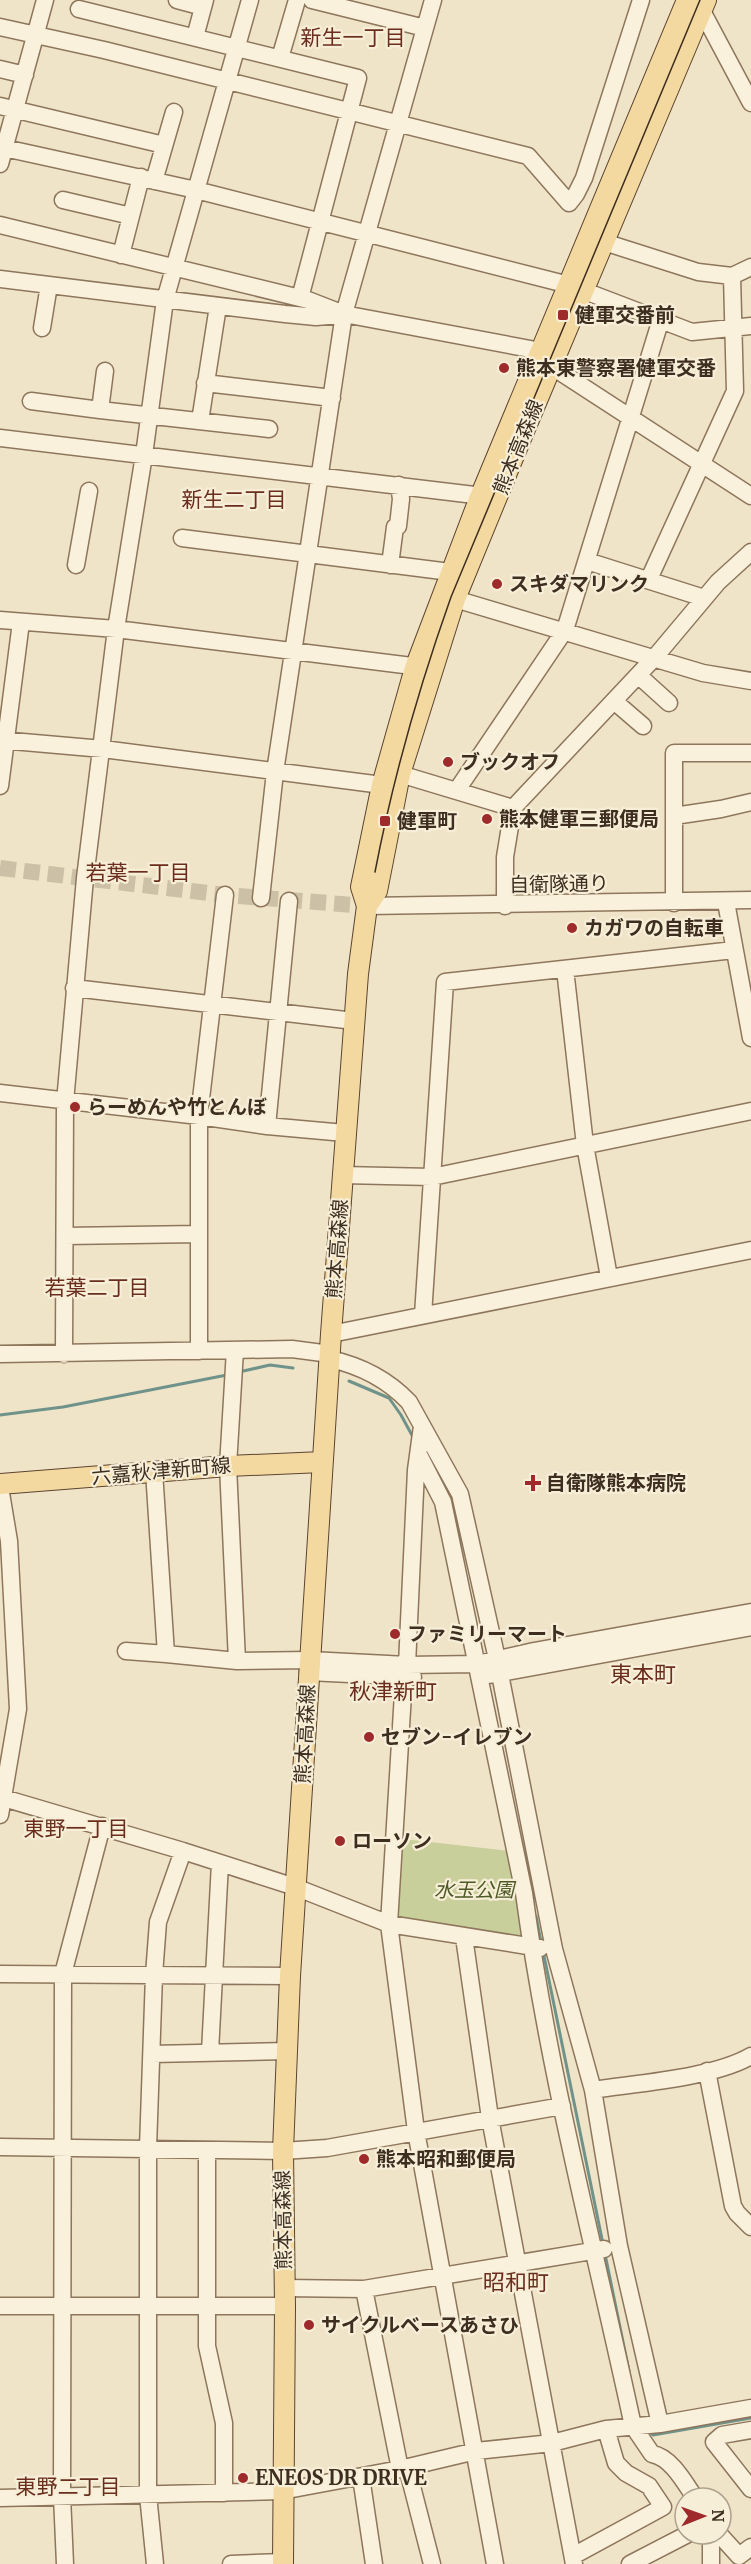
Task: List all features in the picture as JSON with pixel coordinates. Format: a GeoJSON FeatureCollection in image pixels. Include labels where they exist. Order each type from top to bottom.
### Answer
{"type":"FeatureCollection","features":[{"type":"Feature","properties":{"kind":"main road","name":"熊本高森線"},"geometry":{"type":"LineString","coordinates":[[576,288],[604,243],[698,4]]}},
{"type":"Feature","properties":{"kind":"main road","name":"熊本高森線"},"geometry":{"type":"LineString","coordinates":[[283,2563],[283,2151],[290,1976],[342,1175],[354,1021],[367,906],[361,887],[382,785],[448,597],[546,358],[698,4]]}},
{"type":"Feature","properties":{"kind":"main road","name":"熊本高森線"},"geometry":{"type":"LineString","coordinates":[[448,597],[450,572],[489,497]]}},
{"type":"Feature","properties":{"kind":"main road","name":"熊本高森線"},"geometry":{"type":"LineString","coordinates":[[367,906],[377,891],[423,668]]}},
{"type":"Feature","properties":{"kind":"main road","name":"六嘉秋津新町線"},"geometry":{"type":"LineString","coordinates":[[0,1485],[154,1471],[322,1462]]}},
{"type":"Feature","properties":{"kind":"street"},"geometry":{"type":"LineString","coordinates":[[177,0],[204,3],[195,37]]}},
{"type":"Feature","properties":{"kind":"street"},"geometry":{"type":"LineString","coordinates":[[64,1354],[64,1101],[85,878],[103,749],[116,629],[144,455],[165,300],[250,0]]}},
{"type":"Feature","properties":{"kind":"street"},"geometry":{"type":"LineString","coordinates":[[280,58],[297,0]]}},
{"type":"Feature","properties":{"kind":"street"},"geometry":{"type":"LineString","coordinates":[[312,0],[425,28]]}},
{"type":"Feature","properties":{"kind":"street"},"geometry":{"type":"LineString","coordinates":[[261,898],[275,772],[344,314],[433,0]]}},
{"type":"Feature","properties":{"kind":"street"},"geometry":{"type":"LineString","coordinates":[[0,27],[528,156],[569,203],[584,178],[641,0]]}},
{"type":"Feature","properties":{"kind":"street"},"geometry":{"type":"LineString","coordinates":[[41,1],[25,75],[8,108],[2,153],[147,179],[320,221],[576,288],[692,332],[751,326]]}},
{"type":"Feature","properties":{"kind":"street"},"geometry":{"type":"LineString","coordinates":[[698,4],[751,103]]}},
{"type":"Feature","properties":{"kind":"street"},"geometry":{"type":"LineString","coordinates":[[79,9],[358,78],[300,298]]}},
{"type":"Feature","properties":{"kind":"street"},"geometry":{"type":"LineString","coordinates":[[0,69],[25,75]]}},
{"type":"Feature","properties":{"kind":"street"},"geometry":{"type":"LineString","coordinates":[[8,108],[164,145]]}},
{"type":"Feature","properties":{"kind":"street"},"geometry":{"type":"LineString","coordinates":[[121,255],[131,216],[164,145],[174,112]]}},
{"type":"Feature","properties":{"kind":"street"},"geometry":{"type":"LineString","coordinates":[[63,200],[131,216]]}},
{"type":"Feature","properties":{"kind":"street"},"geometry":{"type":"LineString","coordinates":[[0,225],[300,298],[344,314],[546,358],[751,496]]}},
{"type":"Feature","properties":{"kind":"street"},"geometry":{"type":"LineString","coordinates":[[604,243],[698,272],[732,276],[751,267]]}},
{"type":"Feature","properties":{"kind":"street"},"geometry":{"type":"LineString","coordinates":[[649,579],[703,464],[743,394],[732,328],[732,276]]}},
{"type":"Feature","properties":{"kind":"street"},"geometry":{"type":"LineString","coordinates":[[0,279],[316,317],[344,314]]}},
{"type":"Feature","properties":{"kind":"street"},"geometry":{"type":"LineString","coordinates":[[42,328],[49,285]]}},
{"type":"Feature","properties":{"kind":"street"},"geometry":{"type":"LineString","coordinates":[[200,421],[218,306]]}},
{"type":"Feature","properties":{"kind":"street"},"geometry":{"type":"LineString","coordinates":[[457,790],[565,630],[661,319]]}},
{"type":"Feature","properties":{"kind":"street"},"geometry":{"type":"LineString","coordinates":[[100,410],[105,371]]}},
{"type":"Feature","properties":{"kind":"street"},"geometry":{"type":"LineString","coordinates":[[205,383],[332,398]]}},
{"type":"Feature","properties":{"kind":"street"},"geometry":{"type":"LineString","coordinates":[[31,401],[269,429]]}},
{"type":"Feature","properties":{"kind":"street"},"geometry":{"type":"LineString","coordinates":[[0,438],[489,497]]}},
{"type":"Feature","properties":{"kind":"street"},"geometry":{"type":"LineString","coordinates":[[390,565],[399,517],[399,486]]}},
{"type":"Feature","properties":{"kind":"street"},"geometry":{"type":"LineString","coordinates":[[76,565],[89,491]]}},
{"type":"Feature","properties":{"kind":"street"},"geometry":{"type":"LineString","coordinates":[[182,538],[450,572]]}},
{"type":"Feature","properties":{"kind":"street"},"geometry":{"type":"LineString","coordinates":[[505,906],[505,857],[513,808],[655,657],[718,582],[751,552]]}},
{"type":"Feature","properties":{"kind":"street"},"geometry":{"type":"LineString","coordinates":[[586,561],[704,598]]}},
{"type":"Feature","properties":{"kind":"street"},"geometry":{"type":"LineString","coordinates":[[448,597],[703,673],[751,681]]}},
{"type":"Feature","properties":{"kind":"street"},"geometry":{"type":"LineString","coordinates":[[0,620],[116,629],[423,668]]}},
{"type":"Feature","properties":{"kind":"street"},"geometry":{"type":"LineString","coordinates":[[0,786],[7,680],[21,622]]}},
{"type":"Feature","properties":{"kind":"street"},"geometry":{"type":"LineString","coordinates":[[638,675],[669,703]]}},
{"type":"Feature","properties":{"kind":"street"},"geometry":{"type":"LineString","coordinates":[[614,701],[643,726]]}},
{"type":"Feature","properties":{"kind":"street"},"geometry":{"type":"LineString","coordinates":[[3,740],[103,749],[382,785],[400,774],[513,808]]}},
{"type":"Feature","properties":{"kind":"street"},"geometry":{"type":"LineString","coordinates":[[674,903],[674,753],[751,753]]}},
{"type":"Feature","properties":{"kind":"street"},"geometry":{"type":"LineString","coordinates":[[674,816],[751,802]]}},
{"type":"Feature","properties":{"kind":"street"},"geometry":{"type":"LineString","coordinates":[[199,1351],[199,1116],[225,895]]}},
{"type":"Feature","properties":{"kind":"street","name":"自衛隊通り"},"geometry":{"type":"LineString","coordinates":[[367,906],[505,906],[751,900]]}},
{"type":"Feature","properties":{"kind":"street"},"geometry":{"type":"LineString","coordinates":[[267,1126],[289,901]]}},
{"type":"Feature","properties":{"kind":"street"},"geometry":{"type":"LineString","coordinates":[[726,902],[751,1038]]}},
{"type":"Feature","properties":{"kind":"street"},"geometry":{"type":"LineString","coordinates":[[423,1316],[445,982],[734,950]]}},
{"type":"Feature","properties":{"kind":"street"},"geometry":{"type":"LineString","coordinates":[[566,969],[585,1145],[609,1277]]}},
{"type":"Feature","properties":{"kind":"street"},"geometry":{"type":"LineString","coordinates":[[74,988],[354,1021]]}},
{"type":"Feature","properties":{"kind":"street"},"geometry":{"type":"LineString","coordinates":[[0,1093],[345,1134]]}},
{"type":"Feature","properties":{"kind":"street"},"geometry":{"type":"LineString","coordinates":[[342,1175],[432,1177],[751,1111]]}},
{"type":"Feature","properties":{"kind":"street"},"geometry":{"type":"LineString","coordinates":[[64,1236],[198,1234]]}},
{"type":"Feature","properties":{"kind":"street"},"geometry":{"type":"LineString","coordinates":[[0,1354],[330,1349],[423,1316],[751,1250]]}},
{"type":"Feature","properties":{"kind":"street"},"geometry":{"type":"LineString","coordinates":[[330,1349],[346,1363],[391,1384],[409,1402],[422,1431],[460,1494],[524,1893],[593,2090],[607,2248],[633,2426],[652,2454],[659,2455],[672,2466],[686,2486]]}},
{"type":"Feature","properties":{"kind":"street"},"geometry":{"type":"LineString","coordinates":[[235,1350],[228,1466],[237,1661]]}},
{"type":"Feature","properties":{"kind":"street"},"geometry":{"type":"LineString","coordinates":[[422,1431],[418,1455],[389,1924],[416,2131],[495,2564]]}},
{"type":"Feature","properties":{"kind":"street"},"geometry":{"type":"LineString","coordinates":[[418,1455],[443,1502],[488,1668],[542,1948],[562,2106],[660,2424]]}},
{"type":"Feature","properties":{"kind":"street"},"geometry":{"type":"LineString","coordinates":[[154,1471],[166,1654]]}},
{"type":"Feature","properties":{"kind":"street"},"geometry":{"type":"LineString","coordinates":[[0,1485],[9,1541],[7,1645],[18,1709],[0,1815]]}},
{"type":"Feature","properties":{"kind":"street"},"geometry":{"type":"LineString","coordinates":[[488,1668],[751,1612]]}},
{"type":"Feature","properties":{"kind":"street"},"geometry":{"type":"LineString","coordinates":[[126,1651],[209,1656],[237,1661],[405,1671],[488,1668],[751,1627]]}},
{"type":"Feature","properties":{"kind":"street"},"geometry":{"type":"LineString","coordinates":[[2,1797],[296,1887],[389,1924],[542,1948]]}},
{"type":"Feature","properties":{"kind":"street"},"geometry":{"type":"LineString","coordinates":[[64,2564],[62,2496],[63,1974],[102,1826]]}},
{"type":"Feature","properties":{"kind":"street"},"geometry":{"type":"LineString","coordinates":[[155,2564],[148,2495],[148,2148],[154,1975],[158,1922],[183,1851]]}},
{"type":"Feature","properties":{"kind":"street"},"geometry":{"type":"LineString","coordinates":[[210,2052],[220,1863]]}},
{"type":"Feature","properties":{"kind":"street"},"geometry":{"type":"LineString","coordinates":[[464,1937],[490,2118],[574,2560],[663,2507],[649,2486],[626,2473],[615,2463],[606,2429]]}},
{"type":"Feature","properties":{"kind":"street"},"geometry":{"type":"LineString","coordinates":[[0,1974],[290,1976]]}},
{"type":"Feature","properties":{"kind":"street"},"geometry":{"type":"LineString","coordinates":[[152,2054],[287,2052]]}},
{"type":"Feature","properties":{"kind":"street"},"geometry":{"type":"LineString","coordinates":[[593,2090],[707,2071],[730,2066],[751,2056]]}},
{"type":"Feature","properties":{"kind":"street"},"geometry":{"type":"LineString","coordinates":[[707,2071],[733,2206],[751,2227]]}},
{"type":"Feature","properties":{"kind":"street"},"geometry":{"type":"LineString","coordinates":[[0,2147],[283,2151],[327,2148],[562,2106]]}},
{"type":"Feature","properties":{"kind":"street"},"geometry":{"type":"LineString","coordinates":[[207,2150],[207,2346],[224,2423],[224,2493]]}},
{"type":"Feature","properties":{"kind":"street"},"geometry":{"type":"LineString","coordinates":[[0,2306],[207,2306],[364,2289],[607,2248]]}},
{"type":"Feature","properties":{"kind":"street"},"geometry":{"type":"LineString","coordinates":[[364,2289],[403,2468],[432,2564]]}},
{"type":"Feature","properties":{"kind":"street"},"geometry":{"type":"LineString","coordinates":[[0,2498],[282,2491],[361,2477],[476,2451],[552,2443],[606,2429],[660,2424],[751,2408]]}},
{"type":"Feature","properties":{"kind":"street"},"geometry":{"type":"LineString","coordinates":[[751,2430],[722,2435],[714,2442],[751,2489]]}},
{"type":"Feature","properties":{"kind":"street"},"geometry":{"type":"LineString","coordinates":[[361,2477],[374,2564]]}},
{"type":"Feature","properties":{"kind":"street"},"geometry":{"type":"LineString","coordinates":[[630,2564],[673,2542]]}},
{"type":"Feature","properties":{"kind":"street"},"geometry":{"type":"LineString","coordinates":[[711,2546],[711,2564]]}},
{"type":"Feature","properties":{"kind":"street"},"geometry":{"type":"LineString","coordinates":[[730,2546],[739,2556],[751,2547]]}},
{"type":"Feature","properties":{"kind":"street"},"geometry":{"type":"LineString","coordinates":[[231,2564],[283,2563]]}},
{"type":"Feature","properties":{"kind":"green space","name":"水玉公園"},"geometry":{"type":"Polygon","coordinates":[[[403,1839],[510,1851],[526,1936],[521,1938],[397,1919],[400,1845],[403,1839]]]}},
{"type":"Feature","properties":{"kind":"waterway"},"geometry":{"type":"LineString","coordinates":[[239,1372],[270,1365],[293,1368]]}},
{"type":"Feature","properties":{"kind":"waterway"},"geometry":{"type":"LineString","coordinates":[[0,1415],[63,1407],[227,1375]]}},
{"type":"Feature","properties":{"kind":"waterway"},"geometry":{"type":"LineString","coordinates":[[349,1381],[389,1398],[414,1439]]}},
{"type":"Feature","properties":{"kind":"waterway"},"geometry":{"type":"LineString","coordinates":[[536,1916],[541,1942]]}},
{"type":"Feature","properties":{"kind":"waterway"},"geometry":{"type":"LineString","coordinates":[[543,1951],[603,2244]]}},
{"type":"Feature","properties":{"kind":"waterway"},"geometry":{"type":"LineString","coordinates":[[605,2254],[629,2371]]}},
{"type":"Feature","properties":{"kind":"waterway"},"geometry":{"type":"LineString","coordinates":[[648,2430],[653,2435],[751,2418]]}},
{"type":"Feature","properties":{"kind":"tunnel"},"geometry":{"type":"LineString","coordinates":[[0,868],[225,895],[367,906]]}},
{"type":"Feature","properties":{"kind":"tram line"},"geometry":{"type":"LineString","coordinates":[[375,872],[408,733],[451,597],[700,0]]}},
{"type":"Feature","properties":{"kind":"place","name":"健軍交番前"},"geometry":{"type":"Point","coordinates":[563,315]}},
{"type":"Feature","properties":{"kind":"place","name":"熊本東警察署健軍交番"},"geometry":{"type":"Point","coordinates":[504,368]}},
{"type":"Feature","properties":{"kind":"place","name":"スキダマリンク"},"geometry":{"type":"Point","coordinates":[497,584]}},
{"type":"Feature","properties":{"kind":"place","name":"ブックオフ"},"geometry":{"type":"Point","coordinates":[448,762]}},
{"type":"Feature","properties":{"kind":"place","name":"熊本健軍三郵便局"},"geometry":{"type":"Point","coordinates":[487,819]}},
{"type":"Feature","properties":{"kind":"place","name":"健軍町"},"geometry":{"type":"Point","coordinates":[385,821]}},
{"type":"Feature","properties":{"kind":"place","name":"カガワの自転車"},"geometry":{"type":"Point","coordinates":[572,928]}},
{"type":"Feature","properties":{"kind":"place","name":"らーめんや竹とんぼ"},"geometry":{"type":"Point","coordinates":[75,1107]}},
{"type":"Feature","properties":{"kind":"place","name":"自衛隊熊本病院"},"geometry":{"type":"Point","coordinates":[533,1483]}},
{"type":"Feature","properties":{"kind":"place","name":"ファミリーマート"},"geometry":{"type":"Point","coordinates":[395,1634]}},
{"type":"Feature","properties":{"kind":"place","name":"セブン-イレブン"},"geometry":{"type":"Point","coordinates":[369,1737]}},
{"type":"Feature","properties":{"kind":"place","name":"ローソン"},"geometry":{"type":"Point","coordinates":[340,1841]}},
{"type":"Feature","properties":{"kind":"place","name":"熊本昭和郵便局"},"geometry":{"type":"Point","coordinates":[364,2159]}},
{"type":"Feature","properties":{"kind":"place","name":"サイクルベースあさひ"},"geometry":{"type":"Point","coordinates":[309,2325]}},
{"type":"Feature","properties":{"kind":"place","name":"ENEOS DR DRIVE"},"geometry":{"type":"Point","coordinates":[243,2478]}},
{"type":"Feature","properties":{"kind":"district","name":"新生一丁目"},"geometry":{"type":"Point","coordinates":[353,38]}},
{"type":"Feature","properties":{"kind":"district","name":"新生二丁目"},"geometry":{"type":"Point","coordinates":[234,500]}},
{"type":"Feature","properties":{"kind":"district","name":"若葉一丁目"},"geometry":{"type":"Point","coordinates":[138,873]}},
{"type":"Feature","properties":{"kind":"district","name":"若葉二丁目"},"geometry":{"type":"Point","coordinates":[97,1288]}},
{"type":"Feature","properties":{"kind":"district","name":"東本町"},"geometry":{"type":"Point","coordinates":[643,1674]}},
{"type":"Feature","properties":{"kind":"district","name":"秋津新町"},"geometry":{"type":"Point","coordinates":[393,1691]}},
{"type":"Feature","properties":{"kind":"district","name":"東野一丁目"},"geometry":{"type":"Point","coordinates":[76,1829]}},
{"type":"Feature","properties":{"kind":"district","name":"昭和町"},"geometry":{"type":"Point","coordinates":[516,2282]}},
{"type":"Feature","properties":{"kind":"district","name":"東野二丁目"},"geometry":{"type":"Point","coordinates":[68,2487]}}]}
